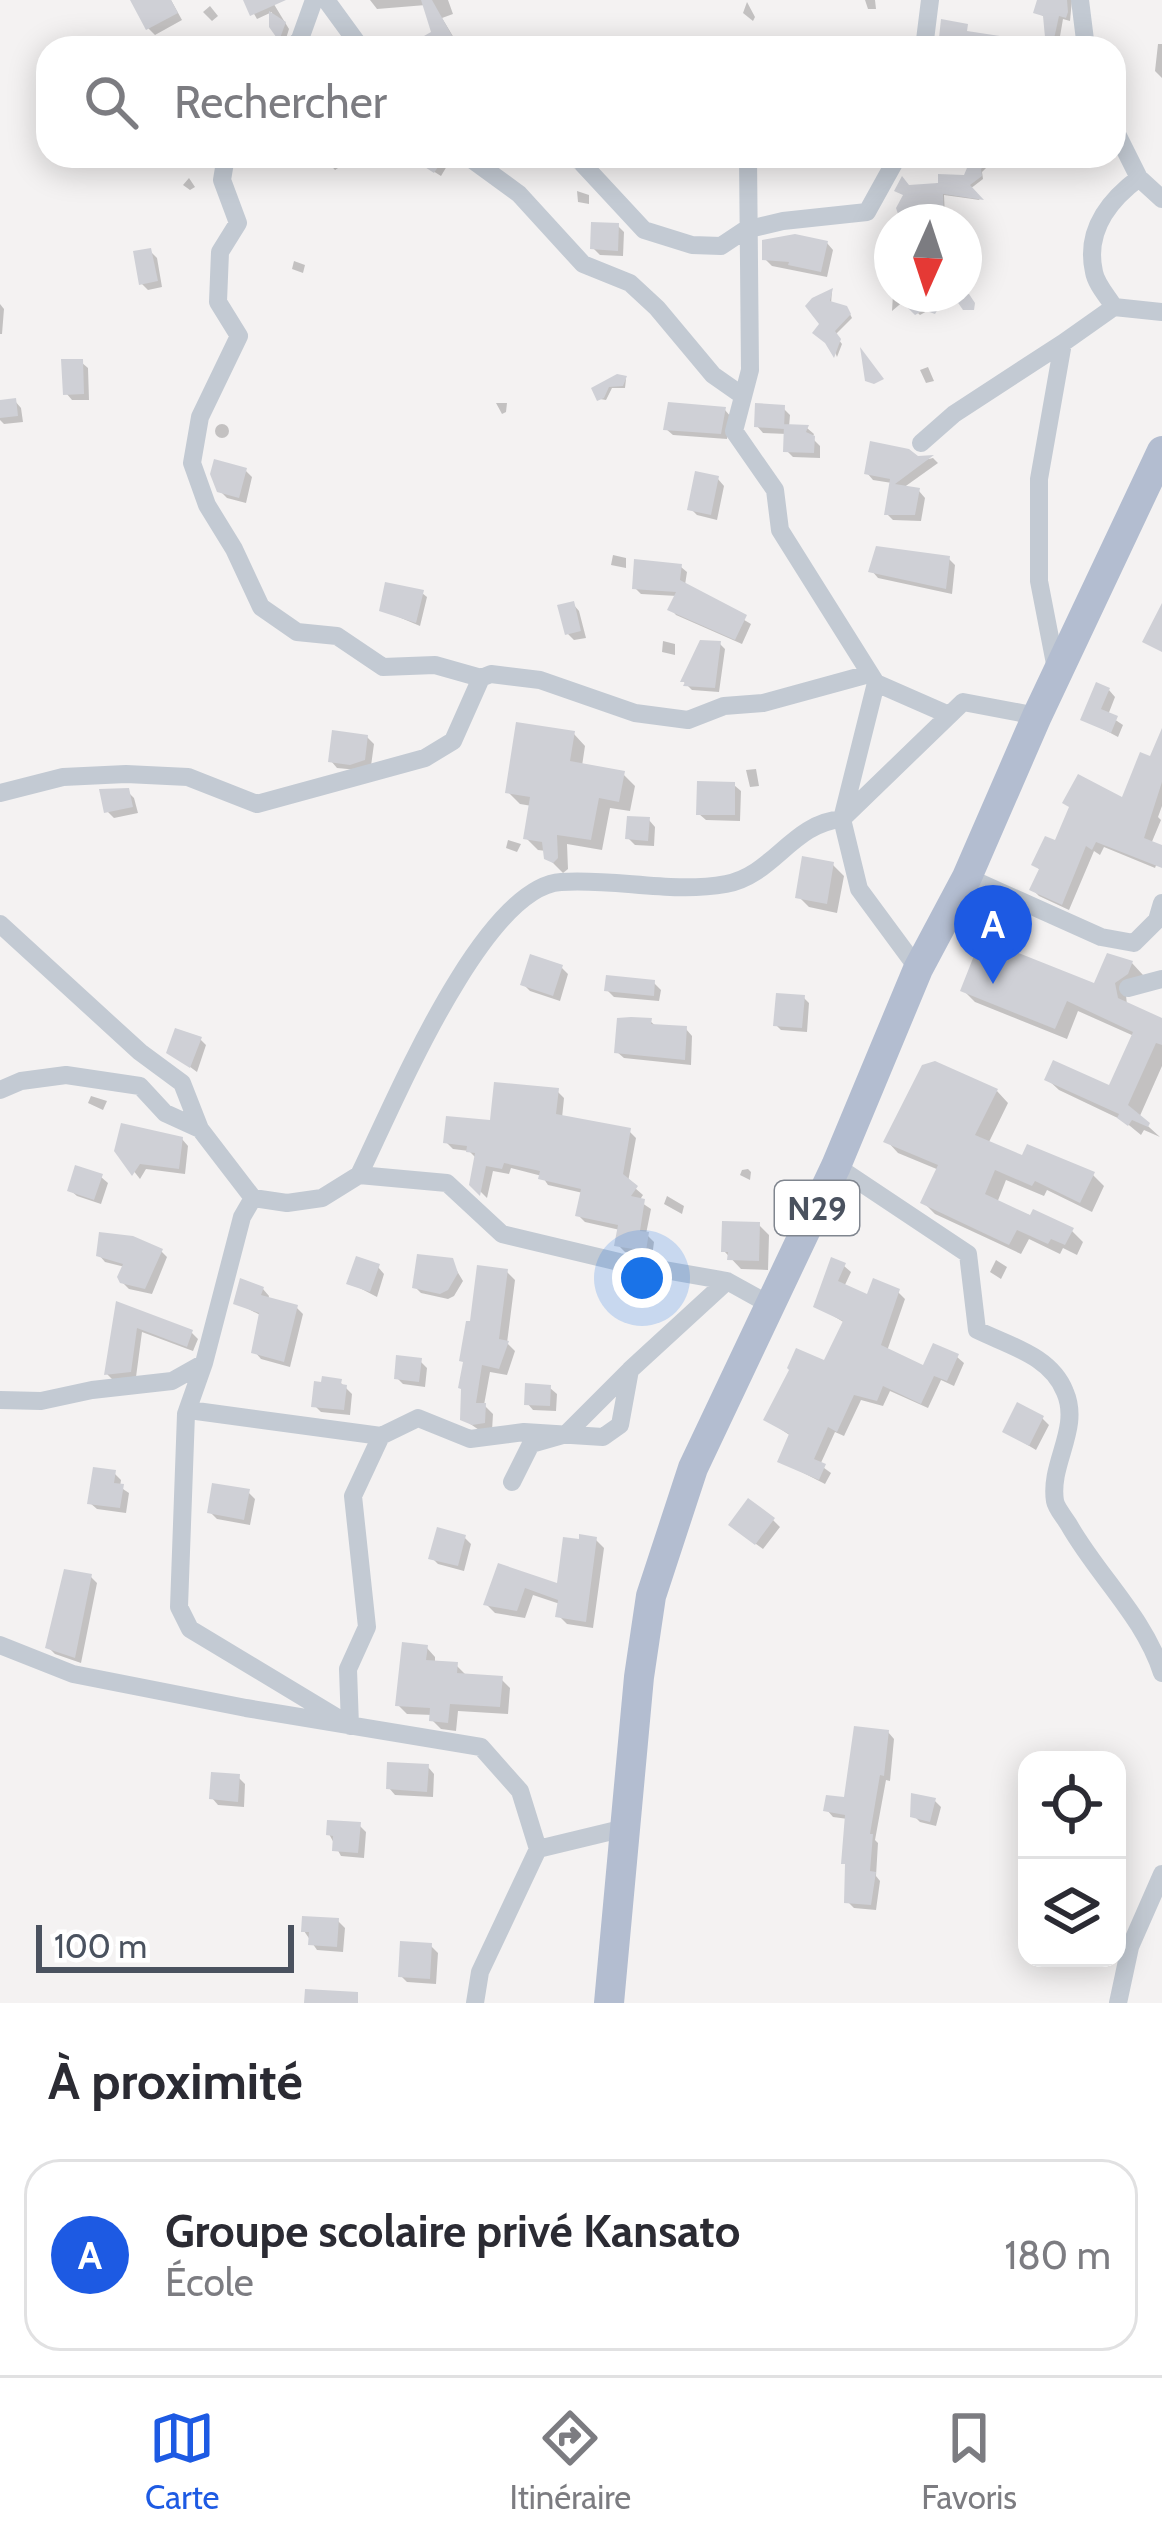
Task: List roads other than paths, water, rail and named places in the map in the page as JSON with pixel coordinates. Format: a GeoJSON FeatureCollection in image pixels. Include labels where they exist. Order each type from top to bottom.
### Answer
{"type":"FeatureCollection","features":[{"type":"Feature","properties":{"kind":"main road","name":"N29"},"geometry":{"type":"LineString","coordinates":[[609,2003],[651,1596],[693,1468],[836,1166],[918,969],[967,877],[1162,451]]}},
{"type":"Feature","properties":{"kind":"street"},"geometry":{"type":"LineString","coordinates":[[301,36],[314,0]]}},
{"type":"Feature","properties":{"kind":"street"},"geometry":{"type":"LineString","coordinates":[[326,0],[352,36]]}},
{"type":"Feature","properties":{"kind":"street"},"geometry":{"type":"LineString","coordinates":[[926,36],[930,0]]}},
{"type":"Feature","properties":{"kind":"street"},"geometry":{"type":"LineString","coordinates":[[1080,0],[1084,36]]}},
{"type":"Feature","properties":{"kind":"street"},"geometry":{"type":"LineString","coordinates":[[1126,152],[1139,178],[1162,199]]}},
{"type":"Feature","properties":{"kind":"street"},"geometry":{"type":"LineString","coordinates":[[224,168],[222,180],[238,224],[220,252],[218,302],[238,336],[200,417],[192,464],[207,505],[261,608],[297,632],[338,636],[382,668],[435,665],[481,678],[491,674],[539,680],[635,713],[688,720],[724,706],[763,703],[873,679]]}},
{"type":"Feature","properties":{"kind":"street"},"geometry":{"type":"LineString","coordinates":[[483,168],[519,194],[583,265],[630,283],[713,375],[743,396]]}},
{"type":"Feature","properties":{"kind":"street"},"geometry":{"type":"LineString","coordinates":[[586,168],[644,230],[692,245],[721,246],[751,227],[866,212],[891,168]]}},
{"type":"Feature","properties":{"kind":"street"},"geometry":{"type":"LineString","coordinates":[[749,168],[750,370],[734,431],[775,490],[780,530],[873,679],[949,715]]}},
{"type":"Feature","properties":{"kind":"street"},"geometry":{"type":"LineString","coordinates":[[1114,307],[1094,274],[1095,225],[1139,178]]}},
{"type":"Feature","properties":{"kind":"street"},"geometry":{"type":"LineString","coordinates":[[921,443],[954,414],[1114,307],[1162,312]]}},
{"type":"Feature","properties":{"kind":"street"},"geometry":{"type":"LineString","coordinates":[[1058,678],[1039,581],[1039,479],[1063,343]]}},
{"type":"Feature","properties":{"kind":"street"},"geometry":{"type":"LineString","coordinates":[[0,794],[63,777],[126,774],[188,777],[256,804],[424,758],[453,741],[481,678]]}},
{"type":"Feature","properties":{"kind":"street"},"geometry":{"type":"LineString","coordinates":[[873,679],[842,819],[859,889],[918,969]]}},
{"type":"Feature","properties":{"kind":"street"},"geometry":{"type":"LineString","coordinates":[[0,924],[140,1052],[182,1083],[200,1129],[253,1198],[287,1203],[322,1198],[358,1175],[464,970],[496,922],[524,898],[557,881],[723,885],[749,878],[818,821],[842,819],[963,702],[1037,716]]}},
{"type":"Feature","properties":{"kind":"street"},"geometry":{"type":"LineString","coordinates":[[967,877],[1101,937],[1133,944],[1157,920],[1162,903]]}},
{"type":"Feature","properties":{"kind":"street"},"geometry":{"type":"LineString","coordinates":[[1128,988],[1162,980]]}},
{"type":"Feature","properties":{"kind":"street"},"geometry":{"type":"LineString","coordinates":[[0,1090],[21,1081],[66,1075],[140,1086],[165,1113],[200,1129]]}},
{"type":"Feature","properties":{"kind":"street"},"geometry":{"type":"LineString","coordinates":[[836,1166],[968,1254],[977,1330],[1046,1363],[1054,1373],[1072,1419],[1055,1502],[1084,1551],[1153,1644],[1162,1673]]}},
{"type":"Feature","properties":{"kind":"street"},"geometry":{"type":"LineString","coordinates":[[358,1175],[447,1183],[502,1234],[727,1281],[772,1306]]}},
{"type":"Feature","properties":{"kind":"street"},"geometry":{"type":"LineString","coordinates":[[253,1198],[242,1217],[189,1410],[179,1606],[190,1630],[350,1726]]}},
{"type":"Feature","properties":{"kind":"street"},"geometry":{"type":"LineString","coordinates":[[512,1482],[531,1444],[566,1434],[727,1281]]}},
{"type":"Feature","properties":{"kind":"street"},"geometry":{"type":"LineString","coordinates":[[0,1400],[41,1401],[172,1381],[204,1363]]}},
{"type":"Feature","properties":{"kind":"street"},"geometry":{"type":"LineString","coordinates":[[189,1410],[381,1436],[418,1418],[470,1439],[524,1432],[603,1437],[620,1425],[630,1370]]}},
{"type":"Feature","properties":{"kind":"street"},"geometry":{"type":"LineString","coordinates":[[350,1726],[348,1669],[367,1627],[353,1496],[381,1436]]}},
{"type":"Feature","properties":{"kind":"street"},"geometry":{"type":"LineString","coordinates":[[0,1645],[73,1673],[481,1747],[520,1791],[538,1849],[480,1972],[476,2003]]}},
{"type":"Feature","properties":{"kind":"street"},"geometry":{"type":"LineString","coordinates":[[538,1849],[625,1828]]}},
{"type":"Feature","properties":{"kind":"street"},"geometry":{"type":"LineString","coordinates":[[1118,2003],[1130,1947],[1162,1874]]}},
{"type":"Feature","properties":{"kind":"place","name":"Groupe scolaire privé Kansato"},"geometry":{"type":"Point","coordinates":[993,984]}}]}
